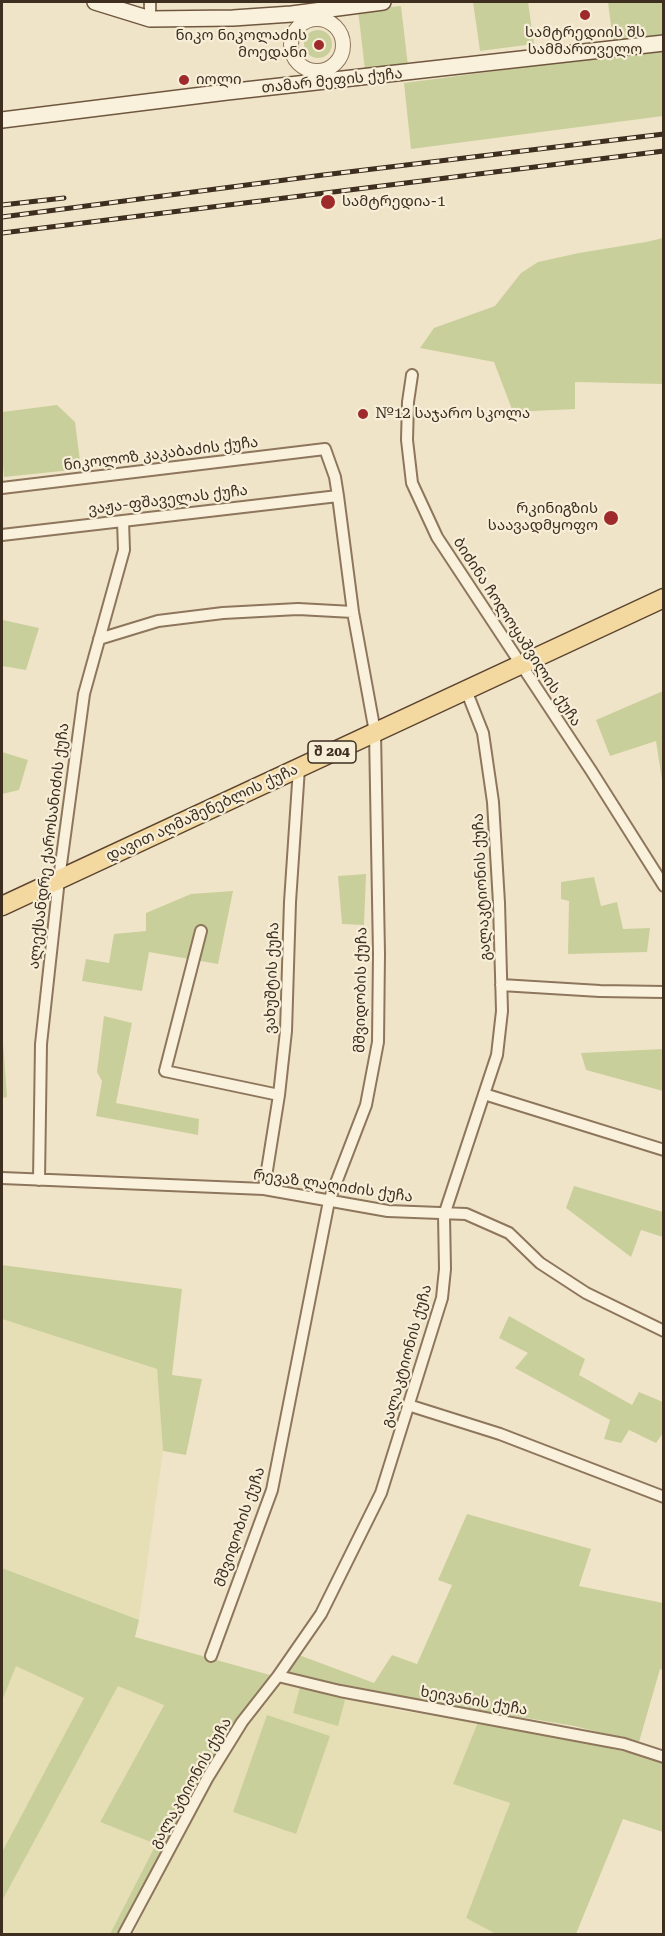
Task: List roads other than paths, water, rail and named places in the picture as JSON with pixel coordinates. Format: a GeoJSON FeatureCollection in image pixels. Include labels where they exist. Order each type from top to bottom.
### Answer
{"type":"FeatureCollection","features":[{"type":"Feature","properties":{"kind":"main road"},"geometry":{"type":"LineString","coordinates":[[95,2],[150,19],[233,18],[292,8],[383,2]]}},
{"type":"Feature","properties":{"kind":"main road","name":"თამარ მეფის ქუჩა"},"geometry":{"type":"LineString","coordinates":[[2,120],[663,43]]}},
{"type":"Feature","properties":{"kind":"main road","name":"დავით აღმაშენებლის ქუჩა"},"geometry":{"type":"LineString","coordinates":[[2,906],[663,598]]}},
{"type":"Feature","properties":{"kind":"street"},"geometry":{"type":"LineString","coordinates":[[150,2],[150,19]]}},
{"type":"Feature","properties":{"kind":"street"},"geometry":{"type":"LineString","coordinates":[[306,7],[335,26],[342,37],[342,49],[330,81]]}},
{"type":"Feature","properties":{"kind":"street"},"geometry":{"type":"LineString","coordinates":[[292,8],[296,30]]}},
{"type":"Feature","properties":{"kind":"street"},"geometry":{"type":"LineString","coordinates":[[315,84],[305,68],[296,60],[291,49],[296,30],[311,20],[324,20]]}},
{"type":"Feature","properties":{"kind":"street"},"geometry":{"type":"LineString","coordinates":[[305,68],[326,69],[337,61]]}},
{"type":"Feature","properties":{"kind":"street","name":"ბიძინა ჩოლოყაშვილის ქუჩა"},"geometry":{"type":"LineString","coordinates":[[412,375],[408,402],[407,440],[412,483],[436,537],[659,873],[663,886]]}},
{"type":"Feature","properties":{"kind":"street","name":"ნიკოლოზ კაკაბაძის ქუჩა"},"geometry":{"type":"LineString","coordinates":[[2,488],[325,449]]}},
{"type":"Feature","properties":{"kind":"street","name":"მშვიდობის ქუჩა"},"geometry":{"type":"LineString","coordinates":[[211,1656],[272,1490],[329,1201],[366,1105],[378,1042],[379,954],[375,732],[353,612],[335,477],[325,449]]}},
{"type":"Feature","properties":{"kind":"street","name":"ვაჟა-ფშაველას ქუჩა"},"geometry":{"type":"LineString","coordinates":[[2,534],[338,496]]}},
{"type":"Feature","properties":{"kind":"street","name":"ალექსანდრე ქაროსანიძის ქუჩა"},"geometry":{"type":"LineString","coordinates":[[39,1180],[41,1044],[59,879],[84,694],[124,550],[123,521]]}},
{"type":"Feature","properties":{"kind":"street"},"geometry":{"type":"LineString","coordinates":[[99,639],[158,621],[223,612],[298,609],[353,612]]}},
{"type":"Feature","properties":{"kind":"street","name":"გალაკტიონის ქუჩა"},"geometry":{"type":"LineString","coordinates":[[124,1935],[208,1777],[242,1722],[278,1676],[321,1614],[381,1493],[442,1298],[445,1269],[444,1215],[497,1054],[502,1011],[493,801],[483,734],[466,690]]}},
{"type":"Feature","properties":{"kind":"street","name":"ვახუშტის ქუჩა"},"geometry":{"type":"LineString","coordinates":[[264,1189],[279,1095],[286,1031],[290,902],[299,768]]}},
{"type":"Feature","properties":{"kind":"street"},"geometry":{"type":"LineString","coordinates":[[201,931],[165,1071],[279,1095]]}},
{"type":"Feature","properties":{"kind":"street"},"geometry":{"type":"LineString","coordinates":[[501,985],[663,992]]}},
{"type":"Feature","properties":{"kind":"street"},"geometry":{"type":"LineString","coordinates":[[484,1094],[663,1150]]}},
{"type":"Feature","properties":{"kind":"street","name":"რევაზ ლაღიძის ქუჩა"},"geometry":{"type":"LineString","coordinates":[[2,1178],[264,1189],[388,1211],[444,1215],[466,1214],[509,1233],[540,1263],[586,1293],[663,1331]]}},
{"type":"Feature","properties":{"kind":"street"},"geometry":{"type":"LineString","coordinates":[[408,1405],[500,1434],[663,1497]]}},
{"type":"Feature","properties":{"kind":"street","name":"ხეივანის ქუჩა"},"geometry":{"type":"LineString","coordinates":[[278,1676],[340,1691],[624,1744],[663,1757]]}},
{"type":"Feature","properties":{"kind":"railway"},"geometry":{"type":"LineString","coordinates":[[2,217],[664,134]]}},
{"type":"Feature","properties":{"kind":"railway"},"geometry":{"type":"LineString","coordinates":[[2,233],[664,151]]}},
{"type":"Feature","properties":{"kind":"railway"},"geometry":{"type":"LineString","coordinates":[[2,205],[64,198]]}},
{"type":"Feature","properties":{"kind":"place","name":"სამტრედიის შს სამმართველო"},"geometry":{"type":"Point","coordinates":[585,15]}},
{"type":"Feature","properties":{"kind":"place","name":"ნიკო ნიკოლაძის მოედანი"},"geometry":{"type":"Point","coordinates":[319,45]}},
{"type":"Feature","properties":{"kind":"place","name":"იოლი"},"geometry":{"type":"Point","coordinates":[184,80]}},
{"type":"Feature","properties":{"kind":"place","name":"სამტრედია-1"},"geometry":{"type":"Point","coordinates":[328,202]}},
{"type":"Feature","properties":{"kind":"place","name":"№12 საჯარო სკოლა"},"geometry":{"type":"Point","coordinates":[363,414]}},
{"type":"Feature","properties":{"kind":"place","name":"რკინიგზის საავადმყოფო"},"geometry":{"type":"Point","coordinates":[611,518]}}]}
